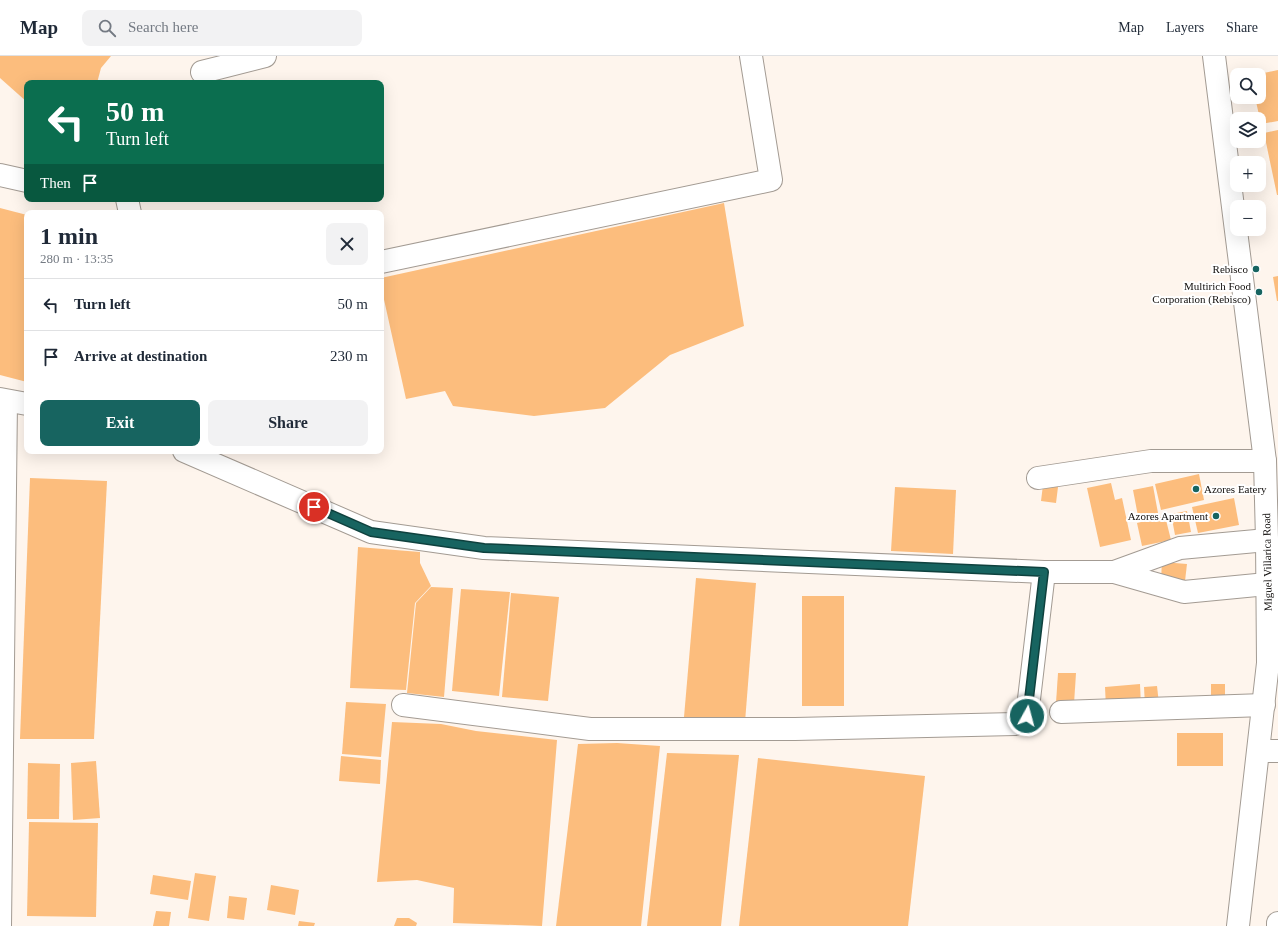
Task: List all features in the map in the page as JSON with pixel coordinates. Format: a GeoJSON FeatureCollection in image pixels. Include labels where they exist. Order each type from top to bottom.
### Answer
{"type":"FeatureCollection","features":[{"type":"Feature","properties":{"kind":"main road"},"geometry":{"type":"LineString","coordinates":[[202,72],[265,56]]}},
{"type":"Feature","properties":{"kind":"main road"},"geometry":{"type":"LineString","coordinates":[[384,261],[771,180],[751,56]]}},
{"type":"Feature","properties":{"kind":"main road","name":"Miguel Villarica Road"},"geometry":{"type":"LineString","coordinates":[[1214,56],[1265,461],[1267,540],[1273,583],[1264,705],[1269,751],[1238,926]]}},
{"type":"Feature","properties":{"kind":"main road"},"geometry":{"type":"LineString","coordinates":[[0,175],[24,180]]}},
{"type":"Feature","properties":{"kind":"main road"},"geometry":{"type":"LineString","coordinates":[[0,926],[3,400],[24,404]]}},
{"type":"Feature","properties":{"kind":"main road"},"geometry":{"type":"LineString","coordinates":[[191,454],[371,532],[492,549],[1044,572],[1114,572],[1184,592],[1273,583]]}},
{"type":"Feature","properties":{"kind":"main road"},"geometry":{"type":"LineString","coordinates":[[1038,478],[1151,461],[1265,461]]}},
{"type":"Feature","properties":{"kind":"main road"},"geometry":{"type":"LineString","coordinates":[[1114,572],[1180,548],[1267,540]]}},
{"type":"Feature","properties":{"kind":"main road"},"geometry":{"type":"LineString","coordinates":[[403,705],[590,729],[794,729],[1014,724],[1027,716],[1044,572]]}},
{"type":"Feature","properties":{"kind":"main road"},"geometry":{"type":"LineString","coordinates":[[1061,712],[1264,705]]}},
{"type":"Feature","properties":{"kind":"building"},"geometry":{"type":"Polygon","coordinates":[[[0,56],[111,56],[101,68],[98,80],[24,80],[24,99],[0,78],[0,56]]]}},
{"type":"Feature","properties":{"kind":"building"},"geometry":{"type":"Polygon","coordinates":[[[1278,70],[1278,121],[1266,123],[1266,112],[1258,112],[1257,104],[1266,104],[1266,73],[1278,70]]]}},
{"type":"Feature","properties":{"kind":"building"},"geometry":{"type":"Polygon","coordinates":[[[1278,130],[1278,195],[1266,143],[1266,133],[1278,130]]]}},
{"type":"Feature","properties":{"kind":"building"},"geometry":{"type":"Polygon","coordinates":[[[724,203],[744,326],[670,355],[605,408],[534,416],[453,406],[445,391],[406,399],[384,300],[384,277],[724,203]]]}},
{"type":"Feature","properties":{"kind":"building"},"geometry":{"type":"Polygon","coordinates":[[[0,208],[24,214],[24,381],[0,375],[0,208]]]}},
{"type":"Feature","properties":{"kind":"building"},"geometry":{"type":"Polygon","coordinates":[[[1278,276],[1278,301],[1277,301],[1273,277],[1278,276]]]}},
{"type":"Feature","properties":{"kind":"building"},"geometry":{"type":"Polygon","coordinates":[[[1199,474],[1204,500],[1161,510],[1155,484],[1199,474]]]}},
{"type":"Feature","properties":{"kind":"building"},"geometry":{"type":"Polygon","coordinates":[[[30,478],[107,481],[94,739],[20,739],[30,478]]]}},
{"type":"Feature","properties":{"kind":"building"},"geometry":{"type":"Polygon","coordinates":[[[1111,483],[1115,500],[1122,498],[1131,540],[1100,547],[1087,488],[1111,483]]]}},
{"type":"Feature","properties":{"kind":"building"},"geometry":{"type":"Polygon","coordinates":[[[1043,485],[1058,487],[1056,503],[1041,501],[1043,485]]]}},
{"type":"Feature","properties":{"kind":"building"},"geometry":{"type":"Polygon","coordinates":[[[1153,486],[1158,513],[1138,516],[1133,490],[1153,486]]]}},
{"type":"Feature","properties":{"kind":"building"},"geometry":{"type":"Polygon","coordinates":[[[895,487],[956,490],[953,554],[891,551],[895,487]]]}},
{"type":"Feature","properties":{"kind":"building","name":"Azores Apartment"},"geometry":{"type":"Polygon","coordinates":[[[1234,498],[1239,525],[1198,533],[1192,507],[1234,498]]]}},
{"type":"Feature","properties":{"kind":"building"},"geometry":{"type":"Polygon","coordinates":[[[1187,511],[1191,532],[1175,535],[1171,514],[1187,511]]]}},
{"type":"Feature","properties":{"kind":"building"},"geometry":{"type":"Polygon","coordinates":[[[1165,516],[1171,540],[1142,546],[1137,523],[1165,516]]]}},
{"type":"Feature","properties":{"kind":"building"},"geometry":{"type":"Polygon","coordinates":[[[358,547],[420,552],[420,563],[431,586],[415,603],[406,690],[350,688],[358,547]]]}},
{"type":"Feature","properties":{"kind":"building"},"geometry":{"type":"Polygon","coordinates":[[[1162,562],[1187,564],[1185,581],[1161,579],[1162,562]]]}},
{"type":"Feature","properties":{"kind":"building"},"geometry":{"type":"Polygon","coordinates":[[[696,578],[756,583],[745,722],[684,717],[696,578]]]}},
{"type":"Feature","properties":{"kind":"building"},"geometry":{"type":"Polygon","coordinates":[[[431,587],[453,588],[444,697],[407,693],[416,603],[431,587]]]}},
{"type":"Feature","properties":{"kind":"building"},"geometry":{"type":"Polygon","coordinates":[[[461,589],[510,592],[499,696],[452,691],[461,589]]]}},
{"type":"Feature","properties":{"kind":"building"},"geometry":{"type":"Polygon","coordinates":[[[511,593],[559,597],[548,701],[502,697],[511,593]]]}},
{"type":"Feature","properties":{"kind":"building"},"geometry":{"type":"Polygon","coordinates":[[[802,596],[844,596],[844,706],[802,706],[802,596]]]}},
{"type":"Feature","properties":{"kind":"building"},"geometry":{"type":"Polygon","coordinates":[[[1058,673],[1076,673],[1074,704],[1056,703],[1058,673]]]}},
{"type":"Feature","properties":{"kind":"building"},"geometry":{"type":"Polygon","coordinates":[[[1140,684],[1141,706],[1106,708],[1105,687],[1140,684]]]}},
{"type":"Feature","properties":{"kind":"building"},"geometry":{"type":"Polygon","coordinates":[[[1211,684],[1225,684],[1225,696],[1211,696],[1211,684]]]}},
{"type":"Feature","properties":{"kind":"building"},"geometry":{"type":"Polygon","coordinates":[[[1157,686],[1159,704],[1145,705],[1144,687],[1157,686]]]}},
{"type":"Feature","properties":{"kind":"building"},"geometry":{"type":"Polygon","coordinates":[[[346,702],[386,704],[381,757],[342,754],[346,702]]]}},
{"type":"Feature","properties":{"kind":"building"},"geometry":{"type":"Polygon","coordinates":[[[392,722],[441,724],[476,731],[557,740],[542,926],[453,923],[454,888],[417,880],[377,882],[392,722]]]}},
{"type":"Feature","properties":{"kind":"building"},"geometry":{"type":"Polygon","coordinates":[[[1177,733],[1223,733],[1223,766],[1177,766],[1177,733]]]}},
{"type":"Feature","properties":{"kind":"building"},"geometry":{"type":"Polygon","coordinates":[[[617,743],[660,746],[641,926],[556,926],[578,744],[617,743]]]}},
{"type":"Feature","properties":{"kind":"building"},"geometry":{"type":"Polygon","coordinates":[[[667,753],[739,755],[721,926],[647,926],[667,753]]]}},
{"type":"Feature","properties":{"kind":"building"},"geometry":{"type":"Polygon","coordinates":[[[341,756],[381,760],[380,784],[339,781],[341,756]]]}},
{"type":"Feature","properties":{"kind":"building"},"geometry":{"type":"Polygon","coordinates":[[[758,758],[925,776],[908,926],[739,926],[758,758]]]}},
{"type":"Feature","properties":{"kind":"building"},"geometry":{"type":"Polygon","coordinates":[[[96,761],[100,818],[73,820],[71,763],[96,761]]]}},
{"type":"Feature","properties":{"kind":"building"},"geometry":{"type":"Polygon","coordinates":[[[28,763],[60,764],[59,819],[27,819],[28,763]]]}},
{"type":"Feature","properties":{"kind":"building"},"geometry":{"type":"Polygon","coordinates":[[[29,822],[98,823],[96,917],[27,916],[29,822]]]}},
{"type":"Feature","properties":{"kind":"building"},"geometry":{"type":"Polygon","coordinates":[[[195,873],[216,876],[209,921],[188,918],[195,873]]]}},
{"type":"Feature","properties":{"kind":"building"},"geometry":{"type":"Polygon","coordinates":[[[153,875],[191,881],[188,900],[150,894],[153,875]]]}},
{"type":"Feature","properties":{"kind":"building"},"geometry":{"type":"Polygon","coordinates":[[[271,885],[299,890],[295,915],[267,910],[271,885]]]}},
{"type":"Feature","properties":{"kind":"building"},"geometry":{"type":"Polygon","coordinates":[[[229,896],[247,898],[244,920],[227,918],[229,896]]]}},
{"type":"Feature","properties":{"kind":"building"},"geometry":{"type":"Polygon","coordinates":[[[156,911],[171,912],[169,926],[153,926],[156,911]]]}},
{"type":"Feature","properties":{"kind":"building"},"geometry":{"type":"Polygon","coordinates":[[[397,918],[409,918],[417,923],[416,926],[394,926],[397,918]]]}},
{"type":"Feature","properties":{"kind":"building"},"geometry":{"type":"Polygon","coordinates":[[[299,921],[315,923],[314,926],[298,926],[299,921]]]}},
{"type":"Feature","properties":{"kind":"place","name":"Rebisco"},"geometry":{"type":"Point","coordinates":[1256,269]}},
{"type":"Feature","properties":{"kind":"place","name":"Multirich Food Corporation (Rebisco)"},"geometry":{"type":"Point","coordinates":[1259,292]}},
{"type":"Feature","properties":{"kind":"place","name":"Azores Eatery"},"geometry":{"type":"Point","coordinates":[1196,489]}},
{"type":"Feature","properties":{"kind":"place","name":"Azores Apartment"},"geometry":{"type":"Point","coordinates":[1216,516]}},
{"type":"Feature","properties":{"kind":"route"},"geometry":{"type":"LineString","coordinates":[[314,507],[371,532],[484,548],[1044,572],[1027,716]]}}]}
